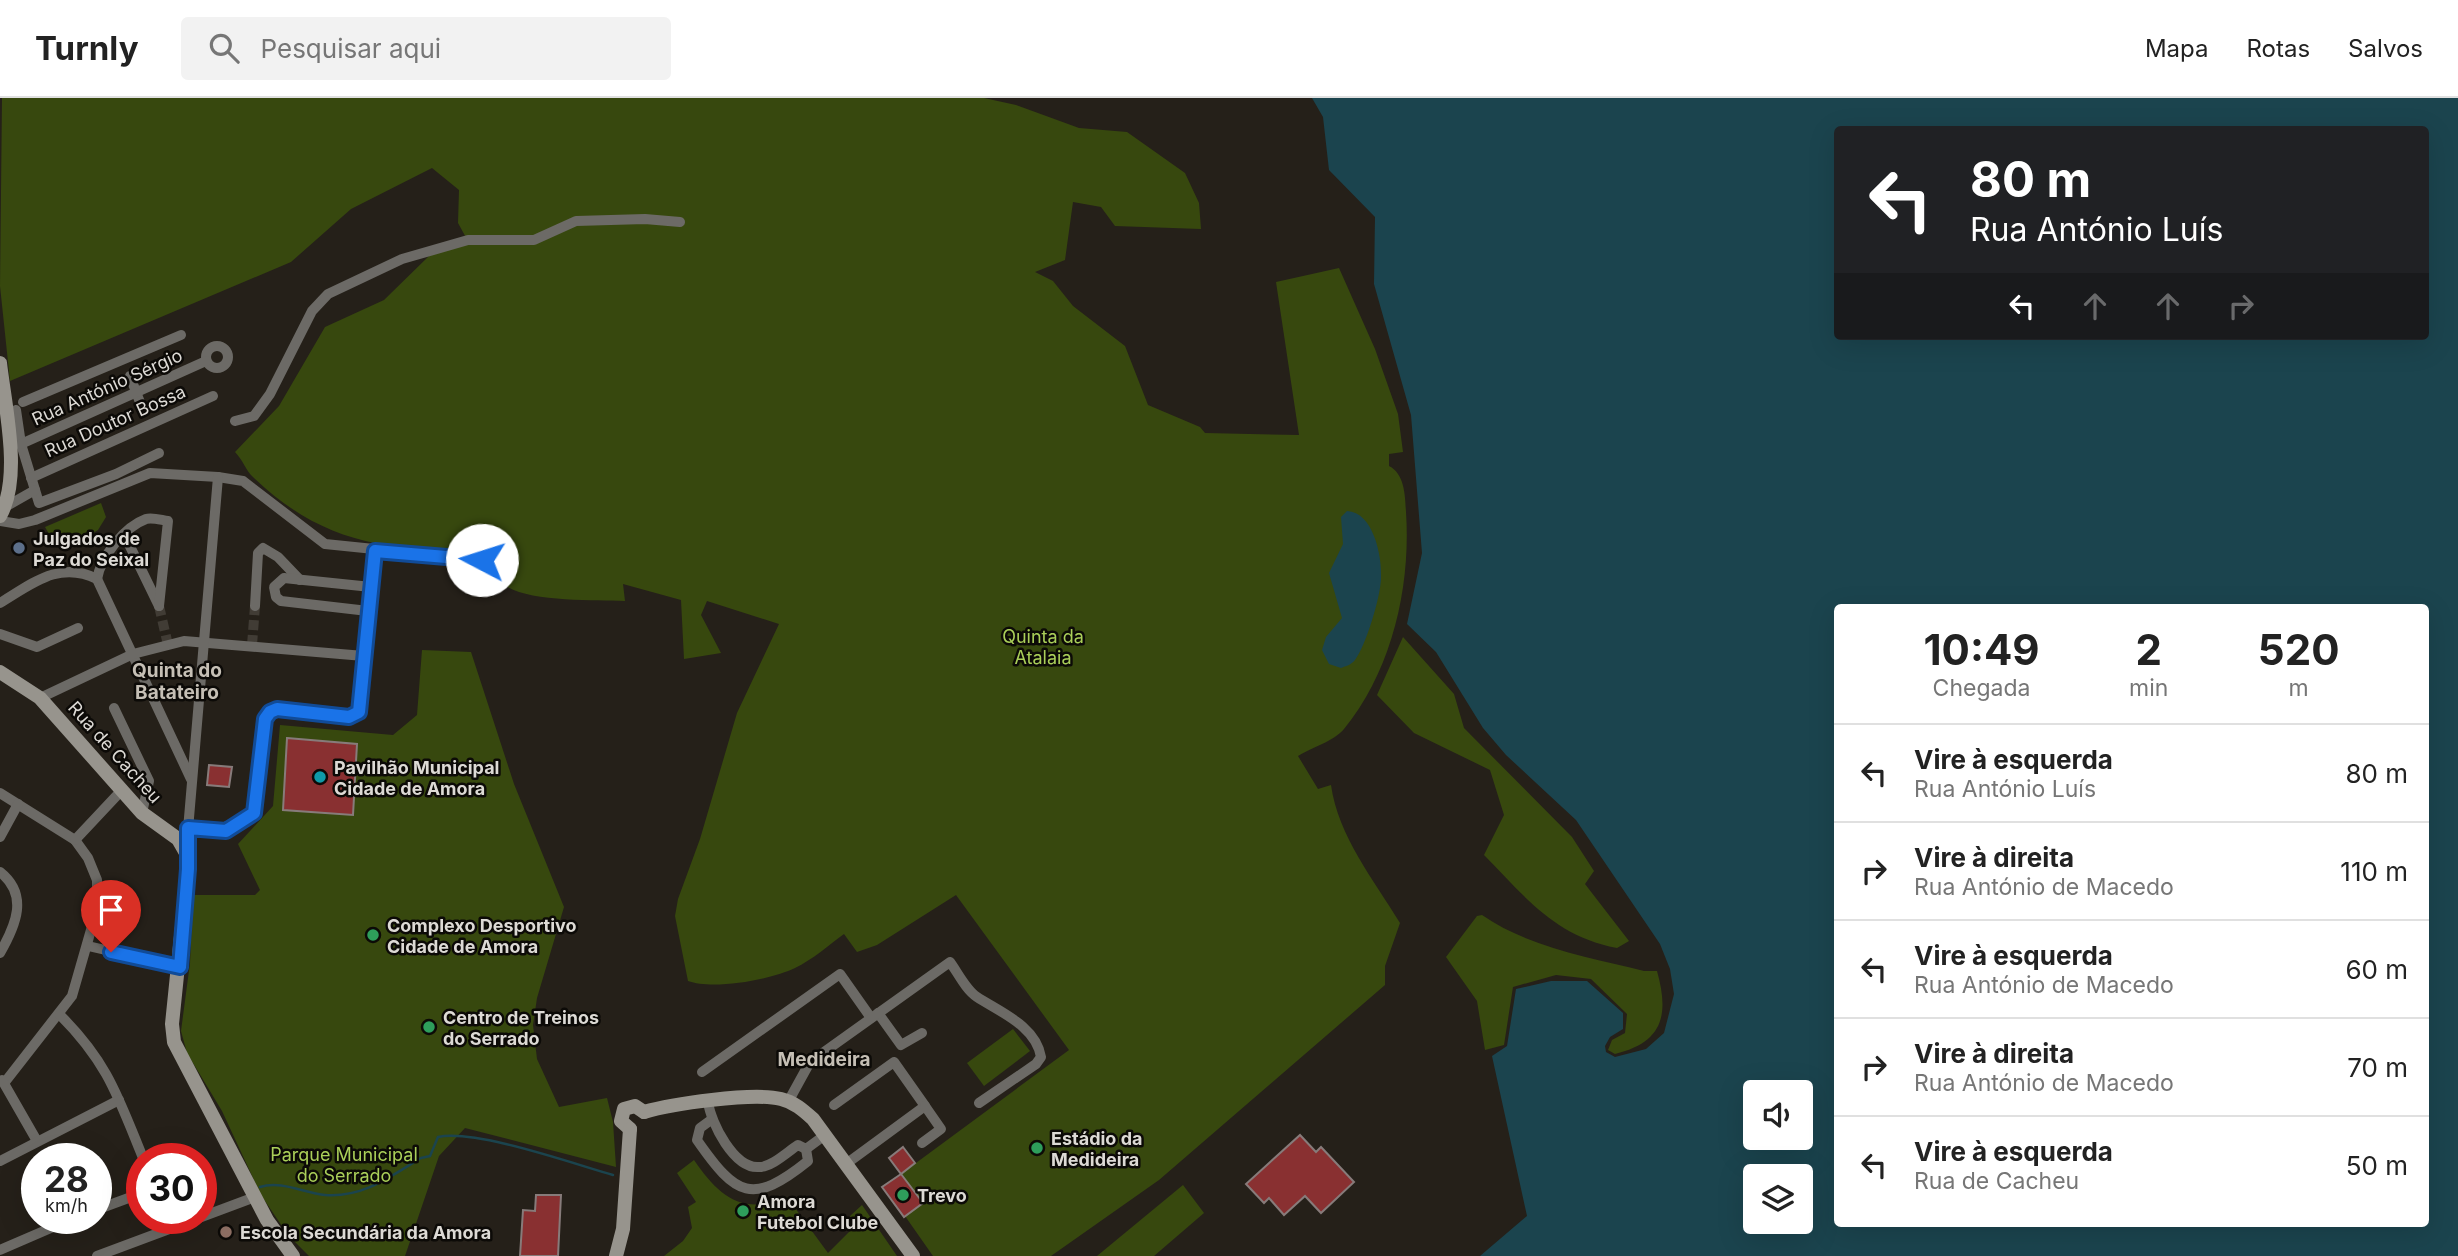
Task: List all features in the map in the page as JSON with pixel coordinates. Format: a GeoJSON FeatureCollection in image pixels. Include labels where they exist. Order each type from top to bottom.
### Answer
{"type":"FeatureCollection","features":[{"type":"Feature","properties":{"kind":"main road"},"geometry":{"type":"LineString","coordinates":[[0,363],[10,474],[2,515]]}},
{"type":"Feature","properties":{"kind":"main road","name":"Rua de Cacheu"},"geometry":{"type":"LineString","coordinates":[[0,672],[20,682],[40,698],[121,791],[142,813],[178,839],[186,853]]}},
{"type":"Feature","properties":{"kind":"main road"},"geometry":{"type":"LineString","coordinates":[[186,853],[188,869],[180,967],[172,1024],[174,1042],[255,1197],[279,1240],[293,1256]]}},
{"type":"Feature","properties":{"kind":"main road"},"geometry":{"type":"LineString","coordinates":[[616,1256],[623,1229],[630,1129],[621,1121],[624,1109],[635,1106],[644,1112],[708,1102],[761,1098],[789,1102],[804,1111],[825,1135],[913,1256]]}},
{"type":"Feature","properties":{"kind":"street"},"geometry":{"type":"LineString","coordinates":[[235,421],[254,416],[270,394],[312,311],[328,294],[402,259],[468,240],[534,240],[576,221],[645,219],[680,222]]}},
{"type":"Feature","properties":{"kind":"street"},"geometry":{"type":"LineString","coordinates":[[159,453],[116,474],[40,503],[22,444],[20,406],[126,369],[181,335]]}},
{"type":"Feature","properties":{"kind":"street","name":"Rua António Sérgio"},"geometry":{"type":"LineString","coordinates":[[22,444],[206,361]]}},
{"type":"Feature","properties":{"kind":"street"},"geometry":{"type":"LineString","coordinates":[[126,369],[150,425]]}},
{"type":"Feature","properties":{"kind":"street","name":"Rua Doutor Bossa"},"geometry":{"type":"LineString","coordinates":[[31,478],[213,396]]}},
{"type":"Feature","properties":{"kind":"street"},"geometry":{"type":"LineString","coordinates":[[35,490],[2,515],[14,524],[35,520],[150,472],[218,477],[243,481],[321,542],[375,551],[482,560]]}},
{"type":"Feature","properties":{"kind":"street"},"geometry":{"type":"LineString","coordinates":[[186,853],[218,477]]}},
{"type":"Feature","properties":{"kind":"street"},"geometry":{"type":"LineString","coordinates":[[97,579],[100,568],[124,534],[145,519],[168,521],[159,606],[124,534]]}},
{"type":"Feature","properties":{"kind":"street"},"geometry":{"type":"LineString","coordinates":[[255,606],[258,553],[263,548],[278,557],[300,580]]}},
{"type":"Feature","properties":{"kind":"street"},"geometry":{"type":"LineString","coordinates":[[188,828],[226,831],[254,813],[265,719],[270,712],[277,709],[349,717],[360,709],[375,551]]}},
{"type":"Feature","properties":{"kind":"street"},"geometry":{"type":"LineString","coordinates":[[0,603],[51,573],[84,573],[97,579],[191,780]]}},
{"type":"Feature","properties":{"kind":"street"},"geometry":{"type":"LineString","coordinates":[[368,611],[283,601],[276,597],[274,587],[279,580],[300,580],[371,587]]}},
{"type":"Feature","properties":{"kind":"street"},"geometry":{"type":"LineString","coordinates":[[0,634],[37,648],[78,628]]}},
{"type":"Feature","properties":{"kind":"street"},"geometry":{"type":"LineString","coordinates":[[40,698],[133,654],[184,641],[364,656]]}},
{"type":"Feature","properties":{"kind":"street"},"geometry":{"type":"LineString","coordinates":[[114,708],[149,781],[142,813]]}},
{"type":"Feature","properties":{"kind":"street"},"geometry":{"type":"LineString","coordinates":[[75,841],[121,791]]}},
{"type":"Feature","properties":{"kind":"street"},"geometry":{"type":"LineString","coordinates":[[0,793],[75,841],[88,858],[97,880],[97,909],[72,996],[60,1015],[3,1081],[37,1141]]}},
{"type":"Feature","properties":{"kind":"street"},"geometry":{"type":"LineString","coordinates":[[0,837],[18,804]]}},
{"type":"Feature","properties":{"kind":"street"},"geometry":{"type":"LineString","coordinates":[[0,872],[17,891],[19,905],[0,953]]}},
{"type":"Feature","properties":{"kind":"street"},"geometry":{"type":"LineString","coordinates":[[88,946],[180,967]]}},
{"type":"Feature","properties":{"kind":"street"},"geometry":{"type":"LineString","coordinates":[[789,1102],[808,1063],[950,962],[973,993],[1019,1023],[1040,1051],[1041,1057],[1037,1064],[979,1103]]}},
{"type":"Feature","properties":{"kind":"street"},"geometry":{"type":"LineString","coordinates":[[702,1072],[840,974],[901,1045],[922,1032]]}},
{"type":"Feature","properties":{"kind":"street"},"geometry":{"type":"LineString","coordinates":[[60,1015],[92,1048],[109,1074],[137,1143]]}},
{"type":"Feature","properties":{"kind":"street"},"geometry":{"type":"LineString","coordinates":[[834,1105],[894,1062],[941,1129],[922,1143]]}},
{"type":"Feature","properties":{"kind":"street"},"geometry":{"type":"LineString","coordinates":[[0,1161],[119,1100]]}},
{"type":"Feature","properties":{"kind":"street"},"geometry":{"type":"LineString","coordinates":[[708,1102],[710,1120],[746,1166],[766,1166],[798,1144],[806,1149],[808,1161],[780,1183],[765,1188],[742,1188],[722,1175],[697,1140],[700,1128],[710,1120]]}},
{"type":"Feature","properties":{"kind":"street"},"geometry":{"type":"LineString","coordinates":[[846,1164],[925,1106]]}},
{"type":"Feature","properties":{"kind":"street"},"geometry":{"type":"LineString","coordinates":[[806,1149],[825,1135]]}},
{"type":"Feature","properties":{"kind":"street"},"geometry":{"type":"LineString","coordinates":[[217,1211],[255,1197]]}},
{"type":"Feature","properties":{"kind":"street"},"geometry":{"type":"LineString","coordinates":[[0,1250],[37,1234]]}},
{"type":"Feature","properties":{"kind":"street"},"geometry":{"type":"LineString","coordinates":[[97,1256],[157,1234]]}},
{"type":"Feature","properties":{"kind":"green space","name":"Quinta da Atalaia"},"geometry":{"type":"Polygon","coordinates":[[[2,98],[984,98],[1016,105],[1079,128],[1127,132],[1185,173],[1199,203],[1201,229],[1115,226],[1101,207],[1073,202],[1065,260],[1035,272],[1053,281],[1073,306],[1125,346],[1148,405],[1200,427],[1205,433],[1299,435],[1276,282],[1339,268],[1375,349],[1398,414],[1403,452],[1389,454],[1389,466],[1398,474],[1403,486],[1407,540],[1395,626],[1375,681],[1344,729],[1328,741],[1298,756],[1318,789],[1331,785],[1335,804],[1349,840],[1400,923],[1385,966],[1385,985],[1159,1180],[1051,1256],[933,1256],[905,1216],[923,1203],[901,1174],[1069,1050],[956,895],[877,945],[857,952],[844,934],[801,965],[771,976],[726,984],[699,984],[688,981],[675,916],[678,899],[700,839],[737,713],[779,624],[707,601],[701,615],[721,653],[684,659],[681,600],[623,584],[625,601],[530,595],[501,583],[475,555],[383,545],[356,538],[305,517],[279,500],[251,475],[235,452],[279,406],[325,327],[384,300],[430,255],[469,243],[458,223],[459,190],[432,168],[351,209],[291,262],[10,381],[0,286],[2,98]]]}},
{"type":"Feature","properties":{"kind":"green space"},"geometry":{"type":"Polygon","coordinates":[[[101,503],[106,517],[98,530],[74,545],[53,541],[45,527],[101,503]]]}},
{"type":"Feature","properties":{"kind":"green space"},"geometry":{"type":"Polygon","coordinates":[[[1403,637],[1454,694],[1464,728],[1572,837],[1594,871],[1585,884],[1629,941],[1617,948],[1595,942],[1559,925],[1528,900],[1484,855],[1504,815],[1490,770],[1414,733],[1377,695],[1403,637]]]}},
{"type":"Feature","properties":{"kind":"green space","name":"Complexo Desportivo Cidade de Amora"},"geometry":{"type":"Polygon","coordinates":[[[422,650],[471,652],[514,784],[564,907],[537,998],[533,1025],[537,1059],[559,1107],[607,1098],[613,1122],[616,1167],[465,1128],[439,1156],[405,1256],[309,1256],[288,1235],[261,1195],[222,1111],[187,1053],[181,1031],[190,963],[193,895],[255,895],[260,890],[238,844],[273,806],[280,725],[393,735],[417,715],[422,650]]]}},
{"type":"Feature","properties":{"kind":"green space"},"geometry":{"type":"Polygon","coordinates":[[[1482,915],[1540,944],[1644,971],[1657,971],[1661,986],[1662,1013],[1653,1034],[1631,1049],[1615,1054],[1608,1050],[1612,1040],[1625,1033],[1627,1014],[1591,979],[1556,975],[1513,987],[1504,1045],[1485,1050],[1477,1001],[1446,957],[1477,916],[1482,915]]]}},
{"type":"Feature","properties":{"kind":"green space"},"geometry":{"type":"Polygon","coordinates":[[[1013,1029],[1030,1051],[984,1086],[967,1063],[1013,1029]]]}},
{"type":"Feature","properties":{"kind":"green space","name":"Amora Futebol Clube"},"geometry":{"type":"Polygon","coordinates":[[[694,1160],[712,1183],[733,1199],[757,1205],[787,1197],[828,1253],[855,1226],[850,1216],[862,1205],[897,1256],[664,1256],[683,1241],[692,1228],[688,1207],[696,1202],[677,1173],[694,1160]]]}},
{"type":"Feature","properties":{"kind":"green space"},"geometry":{"type":"Polygon","coordinates":[[[1183,1185],[1204,1213],[1154,1256],[1097,1256],[1183,1185]]]}},
{"type":"Feature","properties":{"kind":"water"},"geometry":{"type":"Polygon","coordinates":[[[1312,98],[2458,98],[2458,1256],[1480,1256],[1527,1216],[1492,1056],[1507,1046],[1516,989],[1551,981],[1587,981],[1623,1013],[1623,1029],[1610,1037],[1605,1046],[1606,1052],[1615,1057],[1646,1049],[1664,1033],[1674,994],[1670,969],[1660,944],[1576,820],[1506,755],[1483,728],[1436,652],[1407,624],[1422,553],[1411,415],[1374,284],[1375,217],[1329,170],[1323,117],[1312,98]]]}},
{"type":"Feature","properties":{"kind":"water"},"geometry":{"type":"Polygon","coordinates":[[[1347,511],[1356,513],[1363,519],[1374,536],[1380,558],[1381,577],[1376,608],[1364,643],[1353,662],[1341,668],[1329,664],[1322,650],[1326,637],[1342,618],[1329,573],[1343,544],[1341,517],[1347,511]]]}},
{"type":"Feature","properties":{"kind":"building","name":"Pavilhão Municipal Cidade de Amora"},"geometry":{"type":"Polygon","coordinates":[[[287,738],[357,744],[353,815],[283,810],[287,738]]]}},
{"type":"Feature","properties":{"kind":"building"},"geometry":{"type":"Polygon","coordinates":[[[209,765],[232,767],[229,787],[207,785],[209,765]]]}},
{"type":"Feature","properties":{"kind":"building"},"geometry":{"type":"Polygon","coordinates":[[[1300,1135],[1316,1152],[1321,1147],[1354,1182],[1321,1213],[1305,1196],[1284,1215],[1269,1198],[1264,1203],[1246,1184],[1300,1135]]]}},
{"type":"Feature","properties":{"kind":"building"},"geometry":{"type":"Polygon","coordinates":[[[903,1147],[915,1163],[901,1174],[889,1158],[903,1147]]]}},
{"type":"Feature","properties":{"kind":"building","name":"Trevo"},"geometry":{"type":"Polygon","coordinates":[[[901,1174],[923,1203],[904,1217],[882,1187],[901,1174]]]}},
{"type":"Feature","properties":{"kind":"building"},"geometry":{"type":"Polygon","coordinates":[[[536,1195],[561,1195],[558,1256],[520,1256],[523,1210],[535,1211],[536,1195]]]}},
{"type":"Feature","properties":{"kind":"waterway"},"geometry":{"type":"LineString","coordinates":[[260,1187],[276,1185],[325,1195],[352,1193],[376,1184],[421,1158],[430,1156],[438,1137],[455,1136],[500,1143],[613,1175]]}},
{"type":"Feature","properties":{"kind":"tunnel"},"geometry":{"type":"LineString","coordinates":[[159,606],[168,645]]}},
{"type":"Feature","properties":{"kind":"tunnel"},"geometry":{"type":"LineString","coordinates":[[252,645],[255,606]]}},
{"type":"Feature","properties":{"kind":"place","name":"Julgados de Paz do Seixal"},"geometry":{"type":"Point","coordinates":[19,548]}},
{"type":"Feature","properties":{"kind":"place","name":"Pavilhão Municipal Cidade de Amora"},"geometry":{"type":"Point","coordinates":[320,777]}},
{"type":"Feature","properties":{"kind":"place","name":"Complexo Desportivo Cidade de Amora"},"geometry":{"type":"Point","coordinates":[373,935]}},
{"type":"Feature","properties":{"kind":"place","name":"Centro de Treinos do Serrado"},"geometry":{"type":"Point","coordinates":[429,1027]}},
{"type":"Feature","properties":{"kind":"place","name":"Estádio da Medideira"},"geometry":{"type":"Point","coordinates":[1037,1148]}},
{"type":"Feature","properties":{"kind":"place","name":"Trevo"},"geometry":{"type":"Point","coordinates":[903,1195]}},
{"type":"Feature","properties":{"kind":"place","name":"Amora Futebol Clube"},"geometry":{"type":"Point","coordinates":[743,1211]}},
{"type":"Feature","properties":{"kind":"place","name":"Escola Secundária da Amora"},"geometry":{"type":"Point","coordinates":[226,1232]}},
{"type":"Feature","properties":{"kind":"district","name":"Quinta do Batateiro"},"geometry":{"type":"Point","coordinates":[177,681]}},
{"type":"Feature","properties":{"kind":"district","name":"Medideira"},"geometry":{"type":"Point","coordinates":[824,1059]}},
{"type":"Feature","properties":{"kind":"route"},"geometry":{"type":"LineString","coordinates":[[111,952],[180,967],[188,869],[188,828],[226,831],[254,813],[265,719],[270,712],[277,709],[349,717],[359,712],[375,551],[482,560]]}},
{"type":"Feature","properties":{"kind":"park label","name":"Parque Municipal do Serrado"},"geometry":{"type":"Point","coordinates":[344,1164]}}]}
